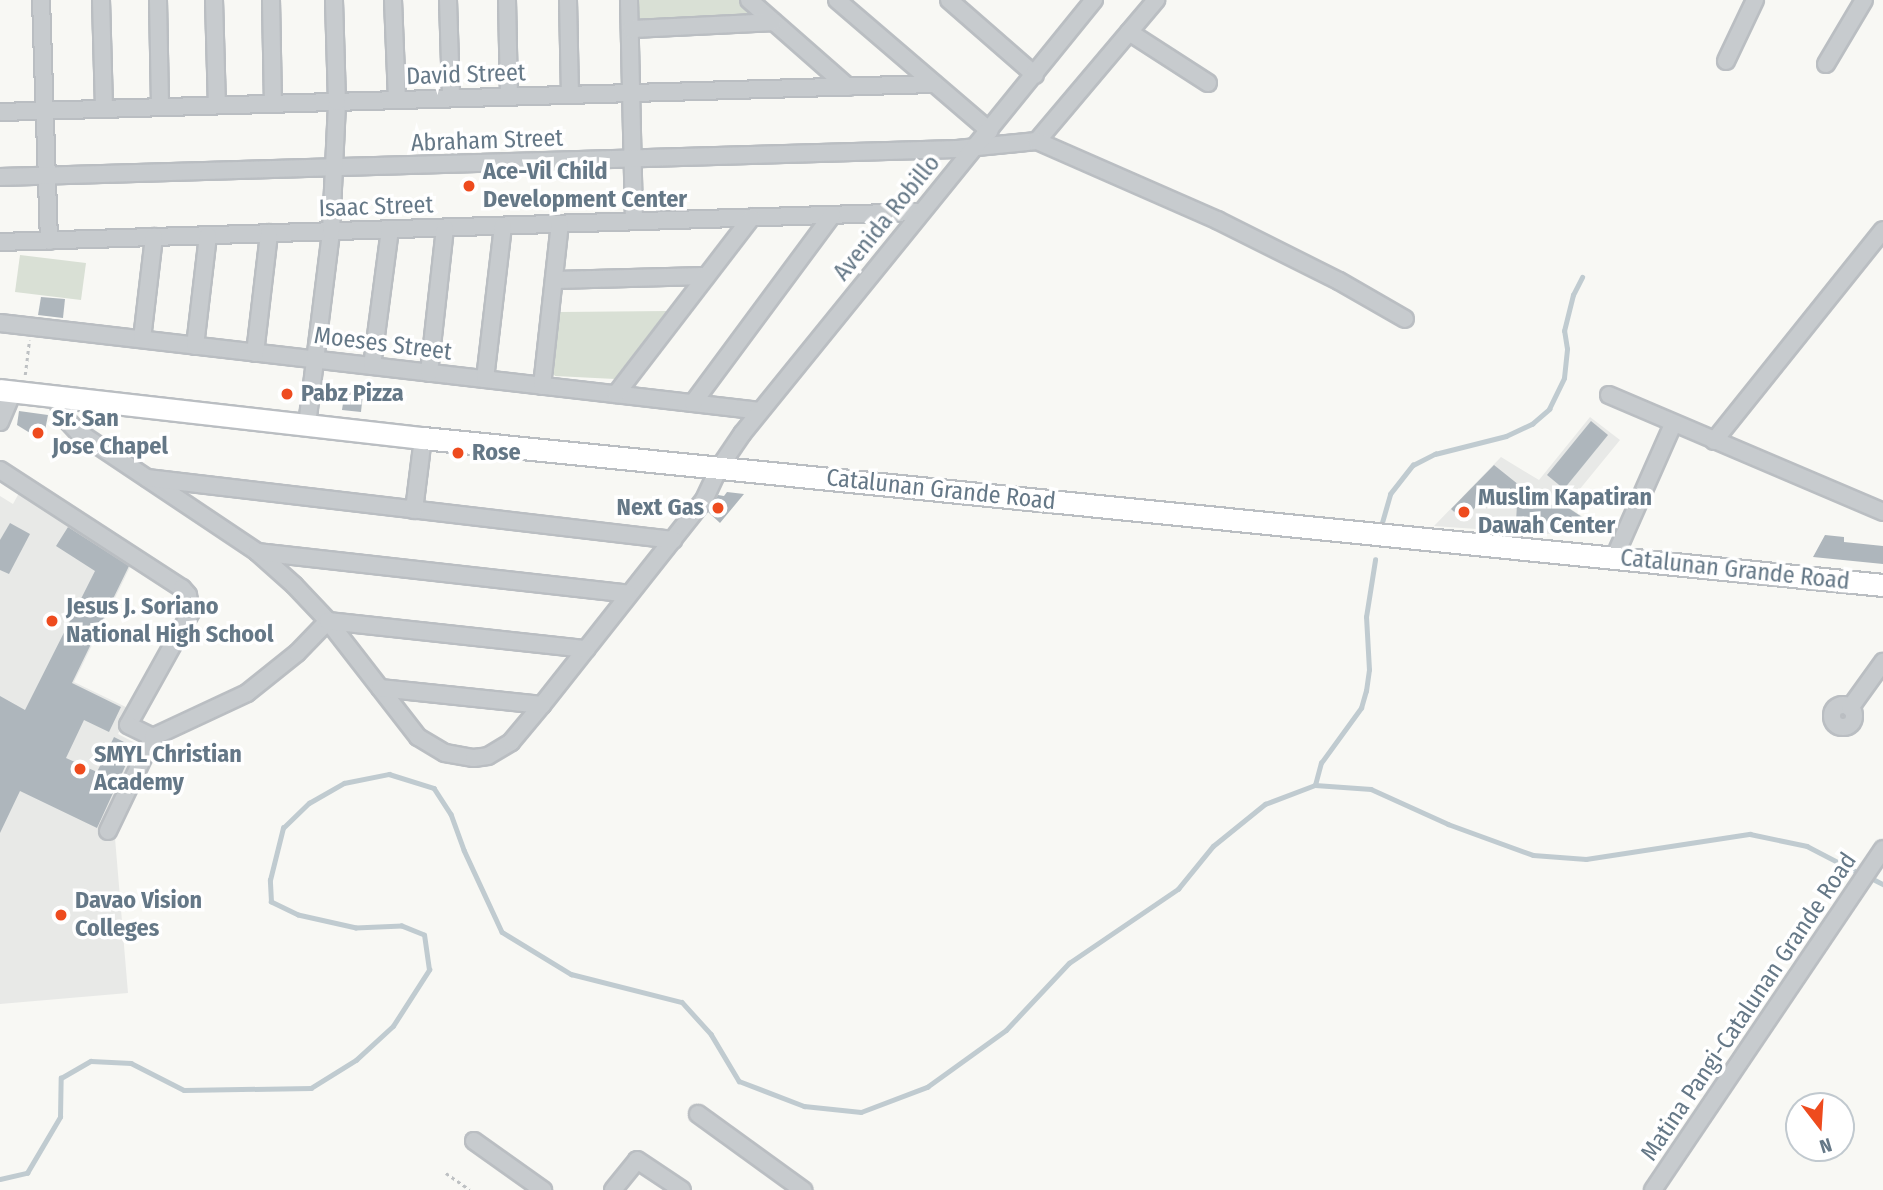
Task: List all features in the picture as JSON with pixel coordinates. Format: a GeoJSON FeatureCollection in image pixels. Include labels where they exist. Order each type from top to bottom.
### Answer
{"type":"FeatureCollection","features":[{"type":"Feature","properties":{"kind":"main road","name":"Catalunan Grande Road"},"geometry":{"type":"LineString","coordinates":[[12,391],[424,438],[1883,585]]}},
{"type":"Feature","properties":{"kind":"street"},"geometry":{"type":"LineString","coordinates":[[41,0],[49,241]]}},
{"type":"Feature","properties":{"kind":"street"},"geometry":{"type":"LineString","coordinates":[[101,0],[104,109]]}},
{"type":"Feature","properties":{"kind":"street"},"geometry":{"type":"LineString","coordinates":[[158,0],[160,107]]}},
{"type":"Feature","properties":{"kind":"street"},"geometry":{"type":"LineString","coordinates":[[214,0],[217,105]]}},
{"type":"Feature","properties":{"kind":"street"},"geometry":{"type":"LineString","coordinates":[[271,0],[273,104]]}},
{"type":"Feature","properties":{"kind":"street"},"geometry":{"type":"LineString","coordinates":[[307,425],[331,232],[337,102],[334,0]]}},
{"type":"Feature","properties":{"kind":"street"},"geometry":{"type":"LineString","coordinates":[[393,0],[397,100]]}},
{"type":"Feature","properties":{"kind":"street"},"geometry":{"type":"LineString","coordinates":[[448,0],[451,98]]}},
{"type":"Feature","properties":{"kind":"street"},"geometry":{"type":"LineString","coordinates":[[507,0],[509,97]]}},
{"type":"Feature","properties":{"kind":"street"},"geometry":{"type":"LineString","coordinates":[[568,0],[570,95]]}},
{"type":"Feature","properties":{"kind":"street"},"geometry":{"type":"LineString","coordinates":[[629,0],[634,221]]}},
{"type":"Feature","properties":{"kind":"street"},"geometry":{"type":"LineString","coordinates":[[748,0],[848,87]]}},
{"type":"Feature","properties":{"kind":"street"},"geometry":{"type":"LineString","coordinates":[[837,0],[990,131]]}},
{"type":"Feature","properties":{"kind":"street"},"geometry":{"type":"LineString","coordinates":[[948,0],[1035,75]]}},
{"type":"Feature","properties":{"kind":"street"},"geometry":{"type":"LineString","coordinates":[[1156,0],[1037,141],[1217,220],[1339,281],[1405,319]]}},
{"type":"Feature","properties":{"kind":"street"},"geometry":{"type":"LineString","coordinates":[[1726,61],[1755,0]]}},
{"type":"Feature","properties":{"kind":"street"},"geometry":{"type":"LineString","coordinates":[[1826,64],[1864,0]]}},
{"type":"Feature","properties":{"kind":"street","name":"Avenida Robillo"},"geometry":{"type":"LineString","coordinates":[[56,395],[68,422],[144,478],[257,552],[328,621],[418,737],[430,747],[460,757],[474,758],[499,751],[511,742],[542,705],[673,540],[704,500],[719,468],[760,411],[990,131],[1090,2]]}},
{"type":"Feature","properties":{"kind":"street"},"geometry":{"type":"LineString","coordinates":[[631,29],[774,22]]}},
{"type":"Feature","properties":{"kind":"street"},"geometry":{"type":"LineString","coordinates":[[1129,32],[1208,83]]}},
{"type":"Feature","properties":{"kind":"street","name":"David Street"},"geometry":{"type":"LineString","coordinates":[[0,111],[934,84]]}},
{"type":"Feature","properties":{"kind":"street","name":"Abraham Street"},"geometry":{"type":"LineString","coordinates":[[0,177],[634,160],[975,148],[1037,141]]}},
{"type":"Feature","properties":{"kind":"street","name":"Isaac Street"},"geometry":{"type":"LineString","coordinates":[[0,242],[921,212]]}},
{"type":"Feature","properties":{"kind":"street"},"geometry":{"type":"LineString","coordinates":[[693,403],[832,215]]}},
{"type":"Feature","properties":{"kind":"street"},"geometry":{"type":"LineString","coordinates":[[616,394],[751,218]]}},
{"type":"Feature","properties":{"kind":"street"},"geometry":{"type":"LineString","coordinates":[[542,386],[560,224]]}},
{"type":"Feature","properties":{"kind":"street"},"geometry":{"type":"LineString","coordinates":[[485,379],[503,226]]}},
{"type":"Feature","properties":{"kind":"street"},"geometry":{"type":"LineString","coordinates":[[429,373],[445,228]]}},
{"type":"Feature","properties":{"kind":"street"},"geometry":{"type":"LineString","coordinates":[[372,366],[390,229]]}},
{"type":"Feature","properties":{"kind":"street"},"geometry":{"type":"LineString","coordinates":[[1714,441],[1883,230]]}},
{"type":"Feature","properties":{"kind":"street"},"geometry":{"type":"LineString","coordinates":[[255,353],[269,233]]}},
{"type":"Feature","properties":{"kind":"street"},"geometry":{"type":"LineString","coordinates":[[195,346],[208,236]]}},
{"type":"Feature","properties":{"kind":"street"},"geometry":{"type":"LineString","coordinates":[[142,339],[154,237]]}},
{"type":"Feature","properties":{"kind":"street"},"geometry":{"type":"LineString","coordinates":[[554,280],[706,276]]}},
{"type":"Feature","properties":{"kind":"street","name":"Moeses Street"},"geometry":{"type":"LineString","coordinates":[[0,323],[760,411]]}},
{"type":"Feature","properties":{"kind":"street"},"geometry":{"type":"LineString","coordinates":[[0,422],[12,391]]}},
{"type":"Feature","properties":{"kind":"street"},"geometry":{"type":"LineString","coordinates":[[1609,395],[1883,512]]}},
{"type":"Feature","properties":{"kind":"street"},"geometry":{"type":"LineString","coordinates":[[1614,558],[1673,424]]}},
{"type":"Feature","properties":{"kind":"street"},"geometry":{"type":"LineString","coordinates":[[414,510],[424,438]]}},
{"type":"Feature","properties":{"kind":"street"},"geometry":{"type":"LineString","coordinates":[[0,470],[188,595],[191,612],[128,725],[153,737]]}},
{"type":"Feature","properties":{"kind":"street"},"geometry":{"type":"LineString","coordinates":[[144,478],[673,540]]}},
{"type":"Feature","properties":{"kind":"street"},"geometry":{"type":"LineString","coordinates":[[257,552],[629,594]]}},
{"type":"Feature","properties":{"kind":"street"},"geometry":{"type":"LineString","coordinates":[[108,831],[153,737],[247,693],[275,672],[328,621],[586,649]]}},
{"type":"Feature","properties":{"kind":"street"},"geometry":{"type":"LineString","coordinates":[[1850,708],[1883,662]]}},
{"type":"Feature","properties":{"kind":"street"},"geometry":{"type":"LineString","coordinates":[[380,688],[542,705]]}},
{"type":"Feature","properties":{"kind":"street","name":"Matina Pangi-Catalunan Grande Road"},"geometry":{"type":"LineString","coordinates":[[1654,1190],[1883,849]]}},
{"type":"Feature","properties":{"kind":"street"},"geometry":{"type":"LineString","coordinates":[[698,1114],[803,1190]]}},
{"type":"Feature","properties":{"kind":"street"},"geometry":{"type":"LineString","coordinates":[[474,1141],[542,1190]]}},
{"type":"Feature","properties":{"kind":"street"},"geometry":{"type":"LineString","coordinates":[[612,1190],[637,1160],[682,1190]]}},
{"type":"Feature","properties":{"kind":"path"},"geometry":{"type":"LineString","coordinates":[[12,391],[30,327]]}},
{"type":"Feature","properties":{"kind":"path"},"geometry":{"type":"LineString","coordinates":[[446,1173],[470,1190]]}},
{"type":"Feature","properties":{"kind":"shaded area"},"geometry":{"type":"Polygon","coordinates":[[[636,0],[739,0],[753,16],[641,20],[637,15],[636,0]]]}},
{"type":"Feature","properties":{"kind":"shaded area"},"geometry":{"type":"Polygon","coordinates":[[[20,255],[86,263],[81,300],[15,292],[20,255]]]}},
{"type":"Feature","properties":{"kind":"shaded area"},"geometry":{"type":"Polygon","coordinates":[[[667,311],[615,379],[555,376],[551,371],[560,312],[667,311]]]}},
{"type":"Feature","properties":{"kind":"shaded area"},"geometry":{"type":"Polygon","coordinates":[[[1590,417],[1620,440],[1566,506],[1588,520],[1578,536],[1434,526],[1501,457],[1539,480],[1590,417]]]}},
{"type":"Feature","properties":{"kind":"shaded area"},"geometry":{"type":"Polygon","coordinates":[[[19,493],[133,561],[74,682],[130,709],[118,734],[139,745],[98,829],[115,838],[128,993],[0,1004],[0,496],[13,504],[19,493]]]}},
{"type":"Feature","properties":{"kind":"building"},"geometry":{"type":"Polygon","coordinates":[[[41,297],[65,299],[63,318],[38,315],[41,297]]]}},
{"type":"Feature","properties":{"kind":"building"},"geometry":{"type":"Polygon","coordinates":[[[345,390],[363,393],[361,412],[342,410],[345,390]]]}},
{"type":"Feature","properties":{"kind":"building","name":"Sr. San Jose Chapel"},"geometry":{"type":"Polygon","coordinates":[[[19,411],[48,415],[43,441],[17,425],[19,411]]]}},
{"type":"Feature","properties":{"kind":"building"},"geometry":{"type":"Polygon","coordinates":[[[1591,421],[1608,435],[1564,489],[1547,475],[1591,421]]]}},
{"type":"Feature","properties":{"kind":"building"},"geometry":{"type":"Polygon","coordinates":[[[1494,465],[1519,485],[1512,496],[1496,486],[1463,520],[1451,509],[1494,465]]]}},
{"type":"Feature","properties":{"kind":"building","name":"Next Gas"},"geometry":{"type":"Polygon","coordinates":[[[727,492],[744,494],[720,523],[708,512],[718,495],[724,496],[727,492]]]}},
{"type":"Feature","properties":{"kind":"building"},"geometry":{"type":"Polygon","coordinates":[[[1517,504],[1564,505],[1588,521],[1578,536],[1558,524],[1516,522],[1517,504]]]}},
{"type":"Feature","properties":{"kind":"building"},"geometry":{"type":"Polygon","coordinates":[[[10,523],[30,534],[9,574],[0,570],[0,540],[10,523]]]}},
{"type":"Feature","properties":{"kind":"building"},"geometry":{"type":"Polygon","coordinates":[[[68,527],[129,566],[72,683],[121,707],[109,732],[84,720],[66,758],[97,772],[114,737],[134,747],[97,828],[20,791],[0,833],[0,696],[25,710],[95,571],[56,546],[68,527]]]}},
{"type":"Feature","properties":{"kind":"building"},"geometry":{"type":"Polygon","coordinates":[[[1825,535],[1844,537],[1844,542],[1883,546],[1883,564],[1813,557],[1825,535]]]}},
{"type":"Feature","properties":{"kind":"waterway"},"geometry":{"type":"LineString","coordinates":[[1381,526],[1390,494],[1413,465],[1435,454],[1506,436],[1532,424],[1549,409],[1564,378],[1567,349],[1564,331],[1573,295],[1582,277]]}},
{"type":"Feature","properties":{"kind":"waterway"},"geometry":{"type":"LineString","coordinates":[[1315,785],[1321,763],[1361,708],[1366,691],[1369,670],[1366,617],[1375,560]]}},
{"type":"Feature","properties":{"kind":"waterway"},"geometry":{"type":"LineString","coordinates":[[0,1179],[27,1173],[60,1117],[61,1078],[91,1061],[131,1063],[184,1090],[311,1088],[356,1060],[393,1026],[429,970],[424,935],[402,926],[356,928],[298,915],[271,902],[270,880],[283,828],[309,803],[344,783],[389,774],[434,788],[451,814],[464,850],[502,932],[571,974],[682,1002],[711,1034],[739,1081],[804,1106],[861,1112],[927,1087],[1006,1030],[1069,963],[1178,889],[1213,846],[1265,804],[1315,785],[1371,789],[1448,824],[1533,855],[1586,859],[1750,834],[1807,846],[1855,871]]}},
{"type":"Feature","properties":{"kind":"waterway"},"geometry":{"type":"LineString","coordinates":[[1875,880],[1883,884]]}},
{"type":"Feature","properties":{"kind":"place","name":"Ace-Vil Child Development Center"},"geometry":{"type":"Point","coordinates":[469,186]}},
{"type":"Feature","properties":{"kind":"place","name":"Pabz Pizza"},"geometry":{"type":"Point","coordinates":[287,394]}},
{"type":"Feature","properties":{"kind":"place","name":"Sr. San Jose Chapel"},"geometry":{"type":"Point","coordinates":[38,433]}},
{"type":"Feature","properties":{"kind":"place","name":"Rose"},"geometry":{"type":"Point","coordinates":[458,453]}},
{"type":"Feature","properties":{"kind":"place","name":"Next Gas"},"geometry":{"type":"Point","coordinates":[718,508]}},
{"type":"Feature","properties":{"kind":"place","name":"Muslim Kapatiran Dawah Center"},"geometry":{"type":"Point","coordinates":[1464,512]}},
{"type":"Feature","properties":{"kind":"place","name":"Jesus J. Soriano National High School"},"geometry":{"type":"Point","coordinates":[52,621]}},
{"type":"Feature","properties":{"kind":"place","name":"SMYL Christian Academy"},"geometry":{"type":"Point","coordinates":[80,769]}},
{"type":"Feature","properties":{"kind":"place","name":"Davao Vision Colleges"},"geometry":{"type":"Point","coordinates":[61,915]}}]}
